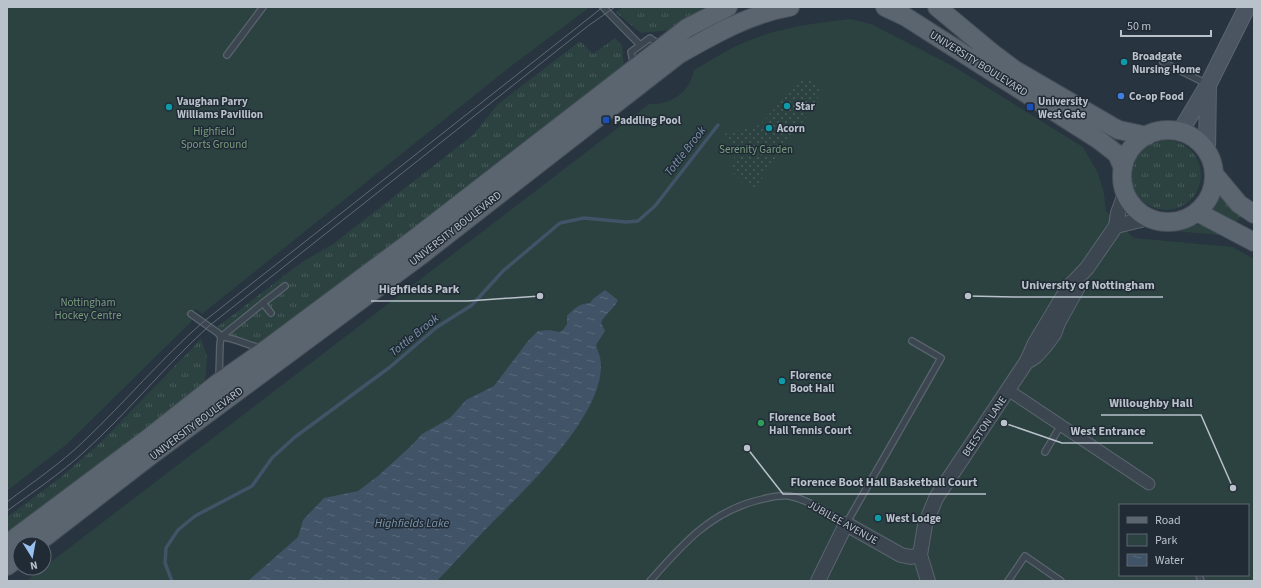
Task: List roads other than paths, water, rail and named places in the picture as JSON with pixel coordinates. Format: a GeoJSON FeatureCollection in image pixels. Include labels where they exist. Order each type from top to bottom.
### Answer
{"type":"FeatureCollection","features":[{"type":"Feature","properties":{"kind":"main road","name":"UNIVERSITY BOULEVARD"},"geometry":{"type":"LineString","coordinates":[[7,544],[146,440],[218,383],[268,348],[419,236],[656,42],[728,7]]}},
{"type":"Feature","properties":{"kind":"main road","name":"UNIVERSITY BOULEVARD"},"geometry":{"type":"LineString","coordinates":[[46,536],[150,456],[420,256],[678,56],[722,30],[781,8],[790,7]]}},
{"type":"Feature","properties":{"kind":"main road","name":"UNIVERSITY BOULEVARD"},"geometry":{"type":"LineString","coordinates":[[885,7],[906,17],[1099,140],[1116,154],[1123,168]]}},
{"type":"Feature","properties":{"kind":"main road","name":"UNIVERSITY BOULEVARD"},"geometry":{"type":"LineString","coordinates":[[938,7],[991,52],[1015,70],[1113,127],[1119,130],[1147,136]]}},
{"type":"Feature","properties":{"kind":"main road"},"geometry":{"type":"LineString","coordinates":[[1180,132],[1248,13]]}},
{"type":"Feature","properties":{"kind":"main road"},"geometry":{"type":"LineString","coordinates":[[1207,152],[1208,85]]}},
{"type":"Feature","properties":{"kind":"main road"},"geometry":{"type":"LineString","coordinates":[[1164,131],[1180,132],[1195,140],[1207,152],[1213,166],[1214,181],[1210,195],[1197,212],[1185,219],[1163,222],[1149,218],[1133,207],[1125,194],[1122,177],[1123,168],[1129,152],[1135,144],[1147,136],[1164,131]]}},
{"type":"Feature","properties":{"kind":"main road"},"geometry":{"type":"LineString","coordinates":[[1214,174],[1239,204],[1254,214]]}},
{"type":"Feature","properties":{"kind":"main road"},"geometry":{"type":"LineString","coordinates":[[1197,212],[1254,242]]}},
{"type":"Feature","properties":{"kind":"street"},"geometry":{"type":"LineString","coordinates":[[1125,194],[1118,214],[1116,226],[1149,218]]}},
{"type":"Feature","properties":{"kind":"street","name":"BEESTON LANE"},"geometry":{"type":"LineString","coordinates":[[1031,358],[1034,343],[1068,288],[1087,268],[1116,226]]}},
{"type":"Feature","properties":{"kind":"street","name":"BEESTON LANE"},"geometry":{"type":"LineString","coordinates":[[928,581],[920,556],[925,525],[936,498],[1031,358],[1054,334],[1058,323],[1076,293],[1087,268]]}},
{"type":"Feature","properties":{"kind":"street"},"geometry":{"type":"LineString","coordinates":[[1008,390],[1148,484]]}},
{"type":"Feature","properties":{"kind":"street"},"geometry":{"type":"LineString","coordinates":[[818,581],[846,524]]}},
{"type":"Feature","properties":{"kind":"street","name":"JUBILEE AVENUE"},"geometry":{"type":"LineString","coordinates":[[846,524],[901,555],[911,557],[920,556]]}},
{"type":"Feature","properties":{"kind":"lane"},"geometry":{"type":"LineString","coordinates":[[603,7],[640,45]]}},
{"type":"Feature","properties":{"kind":"lane"},"geometry":{"type":"LineString","coordinates":[[227,55],[265,8]]}},
{"type":"Feature","properties":{"kind":"lane"},"geometry":{"type":"LineString","coordinates":[[640,45],[656,42]]}},
{"type":"Feature","properties":{"kind":"lane"},"geometry":{"type":"LineString","coordinates":[[633,60],[640,45]]}},
{"type":"Feature","properties":{"kind":"lane"},"geometry":{"type":"LineString","coordinates":[[1163,62],[1208,85]]}},
{"type":"Feature","properties":{"kind":"lane"},"geometry":{"type":"LineString","coordinates":[[218,383],[221,337],[285,286]]}},
{"type":"Feature","properties":{"kind":"lane"},"geometry":{"type":"LineString","coordinates":[[263,303],[271,313]]}},
{"type":"Feature","properties":{"kind":"lane"},"geometry":{"type":"LineString","coordinates":[[191,314],[218,333],[221,337]]}},
{"type":"Feature","properties":{"kind":"lane"},"geometry":{"type":"LineString","coordinates":[[221,337],[229,337],[251,346],[268,348]]}},
{"type":"Feature","properties":{"kind":"lane"},"geometry":{"type":"LineString","coordinates":[[846,524],[941,358],[912,341]]}},
{"type":"Feature","properties":{"kind":"lane"},"geometry":{"type":"LineString","coordinates":[[1045,452],[1061,425]]}},
{"type":"Feature","properties":{"kind":"lane","name":"JUBILEE AVENUE"},"geometry":{"type":"LineString","coordinates":[[650,581],[685,542],[698,530],[728,511],[750,502],[767,498],[788,496],[805,501],[846,524]]}},
{"type":"Feature","properties":{"kind":"lane"},"geometry":{"type":"LineString","coordinates":[[1008,581],[1025,556],[1061,581]]}},
{"type":"Feature","properties":{"kind":"water","name":"Highfields Lake"},"geometry":{"type":"Polygon","coordinates":[[[605,290],[618,300],[601,323],[605,331],[596,345],[600,357],[600,378],[592,402],[578,426],[540,474],[437,581],[248,581],[298,537],[303,520],[324,498],[358,491],[378,476],[422,434],[450,418],[466,400],[494,386],[528,341],[538,331],[550,330],[559,332],[563,330],[567,324],[567,316],[572,311],[580,305],[590,303],[605,290]]]}},
{"type":"Feature","properties":{"kind":"waterway","name":"Tottle Brook"},"geometry":{"type":"LineString","coordinates":[[172,581],[165,563],[166,548],[178,530],[195,516],[252,486],[272,458],[295,437],[390,367],[437,327],[472,305],[503,271],[560,223],[584,218],[626,222],[638,221],[655,206],[718,125]]}},
{"type":"Feature","properties":{"kind":"tram line"},"geometry":{"type":"LineString","coordinates":[[7,502],[75,449],[172,351],[203,322],[603,7]]}},
{"type":"Feature","properties":{"kind":"tram line"},"geometry":{"type":"LineString","coordinates":[[7,511],[56,475],[84,452],[209,326],[588,26],[615,7]]}},
{"type":"Feature","properties":{"kind":"place","name":"Broadgate Nursing Home"},"geometry":{"type":"Point","coordinates":[1124,62]}},
{"type":"Feature","properties":{"kind":"place","name":"Co-op Food"},"geometry":{"type":"Point","coordinates":[1121,96]}},
{"type":"Feature","properties":{"kind":"place","name":"Star"},"geometry":{"type":"Point","coordinates":[787,106]}},
{"type":"Feature","properties":{"kind":"place","name":"Vaughan Parry Williams Pavillion"},"geometry":{"type":"Point","coordinates":[169,107]}},
{"type":"Feature","properties":{"kind":"place","name":"University West Gate"},"geometry":{"type":"Point","coordinates":[1030,107]}},
{"type":"Feature","properties":{"kind":"place","name":"Paddling Pool"},"geometry":{"type":"Point","coordinates":[606,120]}},
{"type":"Feature","properties":{"kind":"place","name":"Acorn"},"geometry":{"type":"Point","coordinates":[769,128]}},
{"type":"Feature","properties":{"kind":"place","name":"Highfields Park"},"geometry":{"type":"Point","coordinates":[540,296]}},
{"type":"Feature","properties":{"kind":"place","name":"University of Nottingham"},"geometry":{"type":"Point","coordinates":[968,296]}},
{"type":"Feature","properties":{"kind":"place","name":"Florence Boot Hall"},"geometry":{"type":"Point","coordinates":[782,381]}},
{"type":"Feature","properties":{"kind":"place","name":"Florence Boot Hall Tennis Court"},"geometry":{"type":"Point","coordinates":[761,423]}},
{"type":"Feature","properties":{"kind":"place","name":"West Entrance"},"geometry":{"type":"Point","coordinates":[1004,423]}},
{"type":"Feature","properties":{"kind":"place","name":"Florence Boot Hall Basketball Court"},"geometry":{"type":"Point","coordinates":[747,448]}},
{"type":"Feature","properties":{"kind":"place","name":"Willoughby Hall"},"geometry":{"type":"Point","coordinates":[1233,488]}},
{"type":"Feature","properties":{"kind":"place","name":"West Lodge"},"geometry":{"type":"Point","coordinates":[878,518]}},
{"type":"Feature","properties":{"kind":"park label","name":"Highfield Sports Ground"},"geometry":{"type":"Point","coordinates":[214,137]}},
{"type":"Feature","properties":{"kind":"park label","name":"Serenity Garden"},"geometry":{"type":"Point","coordinates":[756,149]}},
{"type":"Feature","properties":{"kind":"park label","name":"Nottingham Hockey Centre"},"geometry":{"type":"Point","coordinates":[88,308]}}]}
